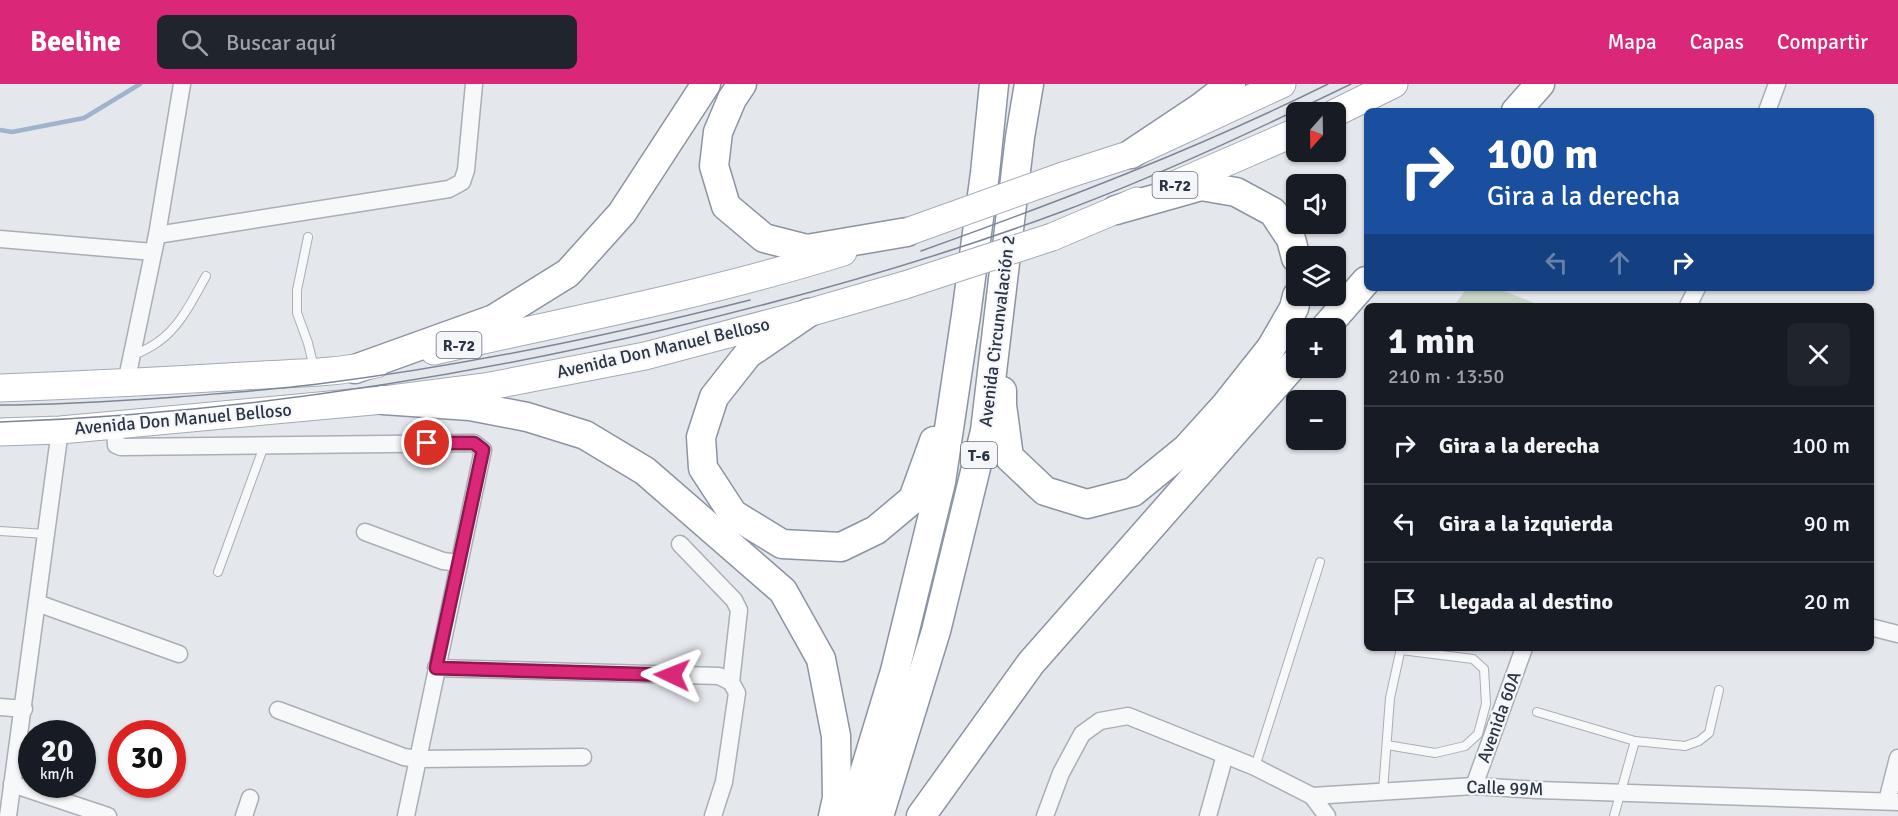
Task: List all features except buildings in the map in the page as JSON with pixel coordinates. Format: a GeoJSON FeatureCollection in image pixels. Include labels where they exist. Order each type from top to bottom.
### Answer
{"type":"FeatureCollection","features":[{"type":"Feature","properties":{"kind":"highway"},"geometry":{"type":"LineString","coordinates":[[355,369],[494,319],[568,273],[622,213],[706,84]]}},
{"type":"Feature","properties":{"kind":"highway"},"geometry":{"type":"LineString","coordinates":[[742,84],[732,99],[718,132],[714,166],[726,206],[764,238],[807,249],[907,232]]}},
{"type":"Feature","properties":{"kind":"highway","name":"Avenida Circunvalación 2"},"geometry":{"type":"LineString","coordinates":[[851,816],[901,649],[940,482],[983,184],[994,84]]}},
{"type":"Feature","properties":{"kind":"highway","name":"Avenida Circunvalación 2"},"geometry":{"type":"LineString","coordinates":[[879,816],[936,631],[985,431],[1020,137],[1029,84]]}},
{"type":"Feature","properties":{"kind":"highway"},"geometry":{"type":"LineString","coordinates":[[1131,154],[1200,108],[1231,84]]}},
{"type":"Feature","properties":{"kind":"highway"},"geometry":{"type":"LineString","coordinates":[[1519,108],[1540,84]]}},
{"type":"Feature","properties":{"kind":"highway"},"geometry":{"type":"LineString","coordinates":[[1116,210],[1201,186],[1236,192],[1273,212],[1291,239],[1293,246]]}},
{"type":"Feature","properties":{"kind":"highway"},"geometry":{"type":"LineString","coordinates":[[1005,274],[1002,405],[1009,457],[1045,490],[1086,504],[1133,492],[1187,448],[1225,406],[1270,348],[1294,306]]}},
{"type":"Feature","properties":{"kind":"highway"},"geometry":{"type":"LineString","coordinates":[[1334,318],[1364,283]]}},
{"type":"Feature","properties":{"kind":"highway"},"geometry":{"type":"LineString","coordinates":[[808,313],[748,354],[714,397],[701,437],[703,468],[733,514],[782,544],[841,547],[876,530],[913,499],[956,380]]}},
{"type":"Feature","properties":{"kind":"highway"},"geometry":{"type":"LineString","coordinates":[[921,816],[1031,663],[1286,373]]}},
{"type":"Feature","properties":{"kind":"highway"},"geometry":{"type":"LineString","coordinates":[[383,400],[470,406],[527,417],[585,435],[645,471],[783,591],[821,659],[836,736],[837,798],[833,816]]}},
{"type":"Feature","properties":{"kind":"main road","name":"Avenida Don Manuel Belloso"},"geometry":{"type":"LineString","coordinates":[[0,388],[355,369],[629,309],[779,272],[907,232],[1131,154],[1282,84]]}},
{"type":"Feature","properties":{"kind":"main road"},"geometry":{"type":"LineString","coordinates":[[1346,108],[1394,84]]}},
{"type":"Feature","properties":{"kind":"main road","name":"Avenida Don Manuel Belloso"},"geometry":{"type":"LineString","coordinates":[[0,432],[60,430],[383,400],[485,387],[645,356],[905,285],[1052,237],[1286,136]]}},
{"type":"Feature","properties":{"kind":"street"},"geometry":{"type":"LineString","coordinates":[[126,383],[157,235],[182,84]]}},
{"type":"Feature","properties":{"kind":"street"},"geometry":{"type":"LineString","coordinates":[[157,235],[449,189],[462,182],[466,170],[474,84]]}},
{"type":"Feature","properties":{"kind":"street"},"geometry":{"type":"LineString","coordinates":[[1768,108],[1777,84]]}},
{"type":"Feature","properties":{"kind":"street"},"geometry":{"type":"LineString","coordinates":[[0,239],[153,252]]}},
{"type":"Feature","properties":{"kind":"street"},"geometry":{"type":"LineString","coordinates":[[115,425],[116,445],[121,447],[474,443],[483,450],[406,816]]}},
{"type":"Feature","properties":{"kind":"street"},"geometry":{"type":"LineString","coordinates":[[8,816],[60,430]]}},
{"type":"Feature","properties":{"kind":"street"},"geometry":{"type":"LineString","coordinates":[[365,532],[443,561],[459,563]]}},
{"type":"Feature","properties":{"kind":"street"},"geometry":{"type":"LineString","coordinates":[[680,544],[734,600],[739,610],[731,682]]}},
{"type":"Feature","properties":{"kind":"street"},"geometry":{"type":"LineString","coordinates":[[37,603],[180,654]]}},
{"type":"Feature","properties":{"kind":"street"},"geometry":{"type":"LineString","coordinates":[[1874,628],[1898,634]]}},
{"type":"Feature","properties":{"kind":"street","name":"Avenida 60A"},"geometry":{"type":"LineString","coordinates":[[1474,786],[1523,651]]}},
{"type":"Feature","properties":{"kind":"street"},"geometry":{"type":"LineString","coordinates":[[436,668],[719,676],[731,682],[737,693],[724,782],[713,816]]}},
{"type":"Feature","properties":{"kind":"street"},"geometry":{"type":"LineString","coordinates":[[0,707],[24,709]]}},
{"type":"Feature","properties":{"kind":"street"},"geometry":{"type":"LineString","coordinates":[[278,710],[404,757],[418,759],[583,757]]}},
{"type":"Feature","properties":{"kind":"street"},"geometry":{"type":"LineString","coordinates":[[1045,816],[1061,772],[1082,734],[1100,721],[1128,716],[1255,767],[1312,796],[1327,816]]}},
{"type":"Feature","properties":{"kind":"street"},"geometry":{"type":"LineString","coordinates":[[1208,816],[1225,755]]}},
{"type":"Feature","properties":{"kind":"street"},"geometry":{"type":"LineString","coordinates":[[1893,802],[1898,758]]}},
{"type":"Feature","properties":{"kind":"street"},"geometry":{"type":"LineString","coordinates":[[12,784],[108,816]]}},
{"type":"Feature","properties":{"kind":"street","name":"Calle 99M"},"geometry":{"type":"LineString","coordinates":[[1312,796],[1474,786],[1622,792],[1851,808],[1893,802]]}},
{"type":"Feature","properties":{"kind":"street"},"geometry":{"type":"LineString","coordinates":[[243,816],[250,798]]}},
{"type":"Feature","properties":{"kind":"lane"},"geometry":{"type":"LineString","coordinates":[[308,237],[297,290],[297,313],[315,372]]}},
{"type":"Feature","properties":{"kind":"lane"},"geometry":{"type":"LineString","coordinates":[[132,357],[159,342],[174,327],[206,276]]}},
{"type":"Feature","properties":{"kind":"lane"},"geometry":{"type":"LineString","coordinates":[[218,572],[264,446]]}},
{"type":"Feature","properties":{"kind":"lane"},"geometry":{"type":"LineString","coordinates":[[0,531],[46,534]]}},
{"type":"Feature","properties":{"kind":"lane"},"geometry":{"type":"LineString","coordinates":[[1255,767],[1320,562]]}},
{"type":"Feature","properties":{"kind":"lane"},"geometry":{"type":"LineString","coordinates":[[1383,791],[1390,698],[1401,651]]}},
{"type":"Feature","properties":{"kind":"lane"},"geometry":{"type":"LineString","coordinates":[[1387,745],[1435,753],[1466,746],[1478,734],[1486,704],[1484,669],[1473,659],[1415,651]]}},
{"type":"Feature","properties":{"kind":"lane"},"geometry":{"type":"LineString","coordinates":[[1537,712],[1635,741],[1685,746],[1699,741],[1709,733],[1719,690]]}},
{"type":"Feature","properties":{"kind":"lane"},"geometry":{"type":"LineString","coordinates":[[1614,816],[1635,741]]}},
{"type":"Feature","properties":{"kind":"green space"},"geometry":{"type":"Polygon","coordinates":[[[1465,291],[1504,291],[1534,303],[1456,303],[1465,291]]]}},
{"type":"Feature","properties":{"kind":"waterway"},"geometry":{"type":"LineString","coordinates":[[0,130],[12,132],[84,118],[140,84]]}},
{"type":"Feature","properties":{"kind":"tram line"},"geometry":{"type":"LineString","coordinates":[[921,251],[1127,174],[1228,131],[1328,84]]}},
{"type":"Feature","properties":{"kind":"tram line"},"geometry":{"type":"LineString","coordinates":[[0,422],[167,411],[333,392],[498,365],[713,318],[813,292],[1012,230],[1135,183],[1351,84]]}},
{"type":"Feature","properties":{"kind":"tram line"},"geometry":{"type":"LineString","coordinates":[[0,405],[66,404],[177,397],[283,388],[372,377],[535,349],[750,300]]}},
{"type":"Feature","properties":{"kind":"route"},"geometry":{"type":"LineString","coordinates":[[427,443],[474,443],[483,450],[436,668],[672,675]]}}]}
